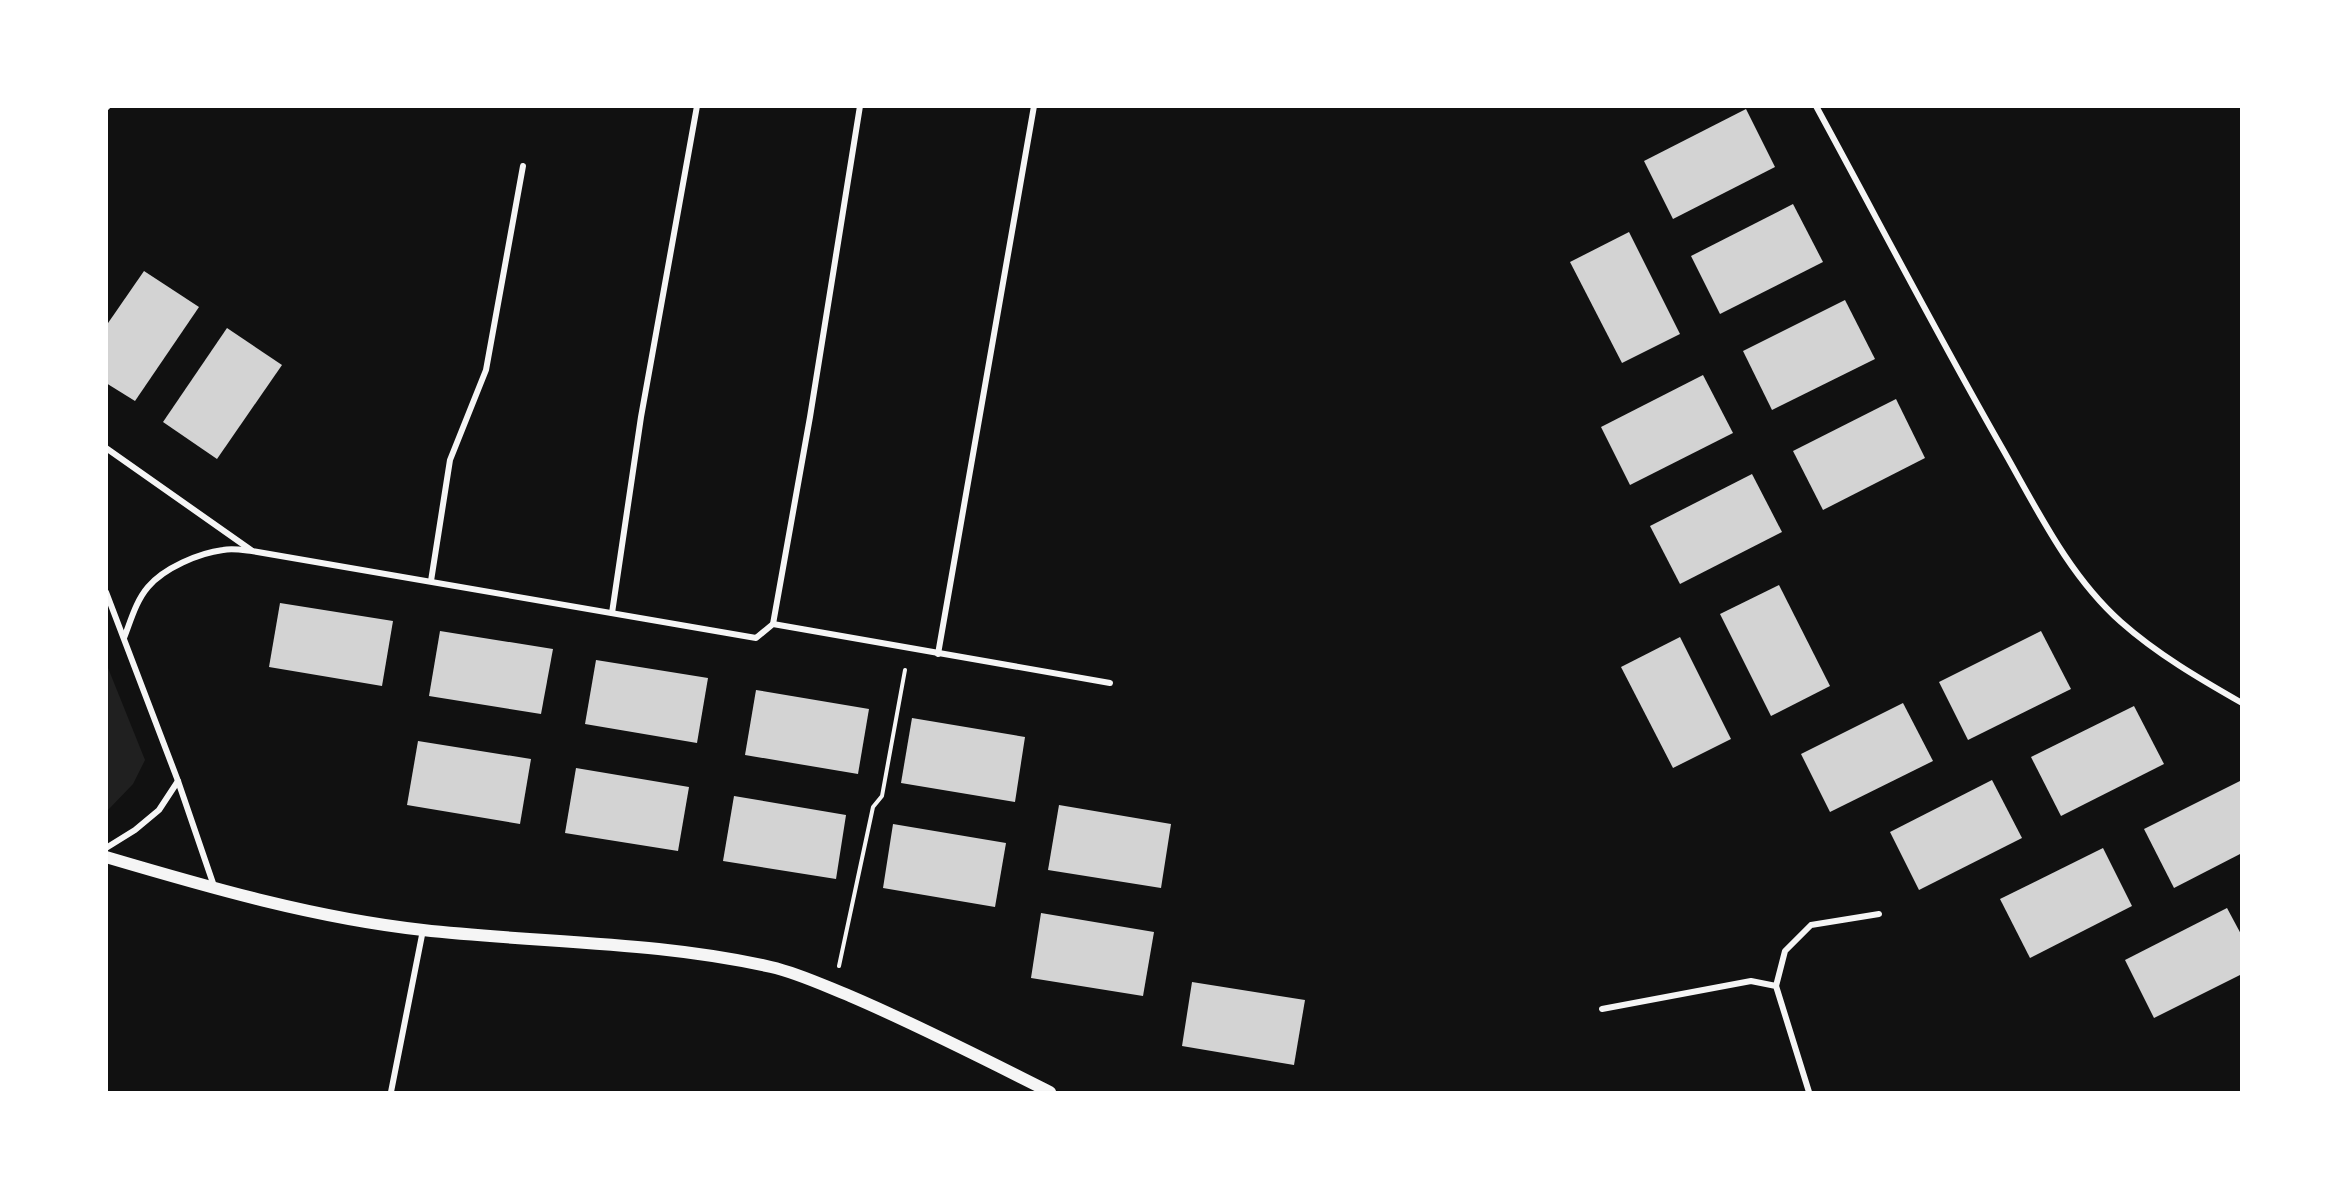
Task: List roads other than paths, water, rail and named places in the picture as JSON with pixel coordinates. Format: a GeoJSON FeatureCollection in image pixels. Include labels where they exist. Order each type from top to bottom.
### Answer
{"type":"FeatureCollection","features":[{"type":"Feature","properties":{"kind":"main road"},"geometry":{"type":"LineString","coordinates":[[106,857],[215,890],[290,908],[423,930],[649,948],[718,956],[774,968],[901,1017],[1050,1092]]}},
{"type":"Feature","properties":{"kind":"street"},"geometry":{"type":"LineString","coordinates":[[612,613],[641,417],[697,106]]}},
{"type":"Feature","properties":{"kind":"street"},"geometry":{"type":"LineString","coordinates":[[124,638],[136,604],[149,585],[173,568],[198,556],[225,549],[252,550],[756,638],[773,624],[810,417],[860,106]]}},
{"type":"Feature","properties":{"kind":"street"},"geometry":{"type":"LineString","coordinates":[[938,654],[1034,106]]}},
{"type":"Feature","properties":{"kind":"street"},"geometry":{"type":"LineString","coordinates":[[1816,106],[1979,407],[2050,532],[2082,580],[2120,622],[2171,660],[2241,703]]}},
{"type":"Feature","properties":{"kind":"street"},"geometry":{"type":"LineString","coordinates":[[431,581],[450,460],[486,370],[523,166]]}},
{"type":"Feature","properties":{"kind":"street"},"geometry":{"type":"LineString","coordinates":[[106,448],[252,550]]}},
{"type":"Feature","properties":{"kind":"street"},"geometry":{"type":"LineString","coordinates":[[106,592],[178,781],[215,890]]}},
{"type":"Feature","properties":{"kind":"street"},"geometry":{"type":"LineString","coordinates":[[773,624],[1110,683]]}},
{"type":"Feature","properties":{"kind":"street"},"geometry":{"type":"LineString","coordinates":[[106,848],[135,830],[159,810],[178,781]]}},
{"type":"Feature","properties":{"kind":"street"},"geometry":{"type":"LineString","coordinates":[[1809,1092],[1776,986],[1785,951],[1811,925],[1879,914]]}},
{"type":"Feature","properties":{"kind":"street"},"geometry":{"type":"LineString","coordinates":[[391,1092],[423,930]]}},
{"type":"Feature","properties":{"kind":"street"},"geometry":{"type":"LineString","coordinates":[[1602,1009],[1751,981],[1776,986]]}}]}
